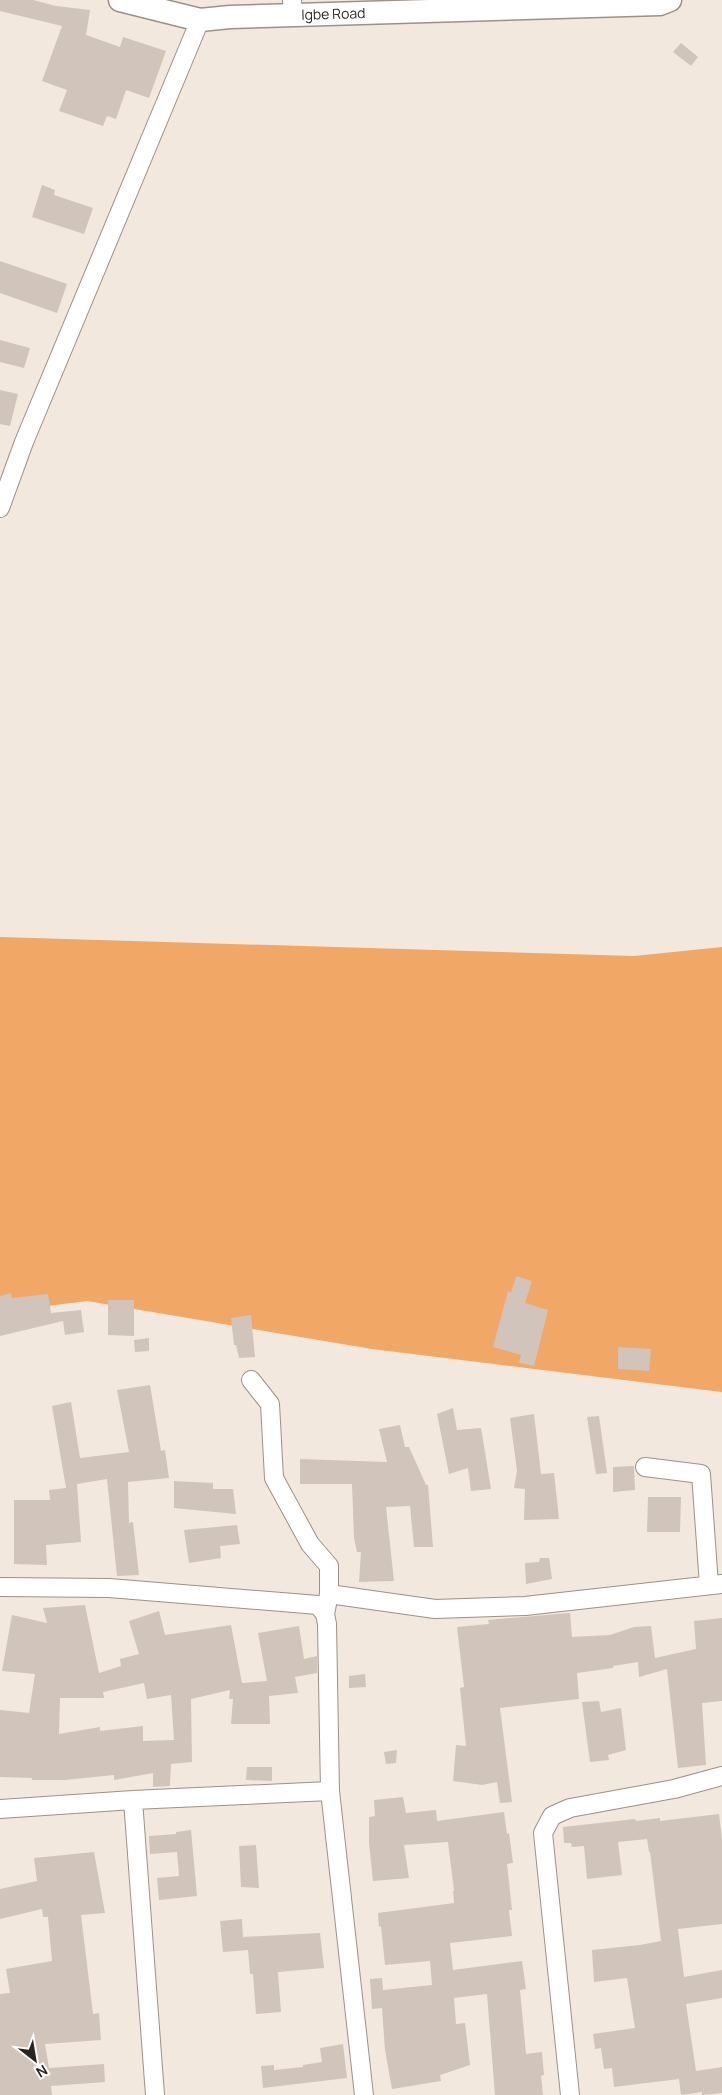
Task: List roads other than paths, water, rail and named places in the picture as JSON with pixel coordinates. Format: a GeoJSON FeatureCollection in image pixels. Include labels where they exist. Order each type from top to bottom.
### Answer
{"type":"FeatureCollection","features":[{"type":"Feature","properties":{"kind":"street","name":"Igbe Road"},"geometry":{"type":"LineString","coordinates":[[120,0],[151,3],[200,20],[293,8],[598,3],[660,4],[670,0]]}},
{"type":"Feature","properties":{"kind":"street"},"geometry":{"type":"LineString","coordinates":[[0,508],[24,442],[200,20]]}},
{"type":"Feature","properties":{"kind":"street"},"geometry":{"type":"LineString","coordinates":[[252,1380],[270,1404],[274,1478],[310,1544],[328,1566],[329,1594],[325,1614],[327,1624],[330,1791],[364,2095]]}},
{"type":"Feature","properties":{"kind":"street"},"geometry":{"type":"LineString","coordinates":[[329,1594],[436,1609],[525,1606],[716,1584],[701,1474],[645,1467]]}},
{"type":"Feature","properties":{"kind":"street"},"geometry":{"type":"LineString","coordinates":[[0,1587],[109,1588],[318,1605],[325,1614]]}},
{"type":"Feature","properties":{"kind":"street"},"geometry":{"type":"LineString","coordinates":[[570,2095],[543,1833],[552,1816],[570,1808],[674,1789],[722,1776]]}},
{"type":"Feature","properties":{"kind":"street"},"geometry":{"type":"LineString","coordinates":[[0,1809],[133,1800],[330,1791]]}},
{"type":"Feature","properties":{"kind":"street"},"geometry":{"type":"LineString","coordinates":[[133,1800],[154,2095]]}}]}
